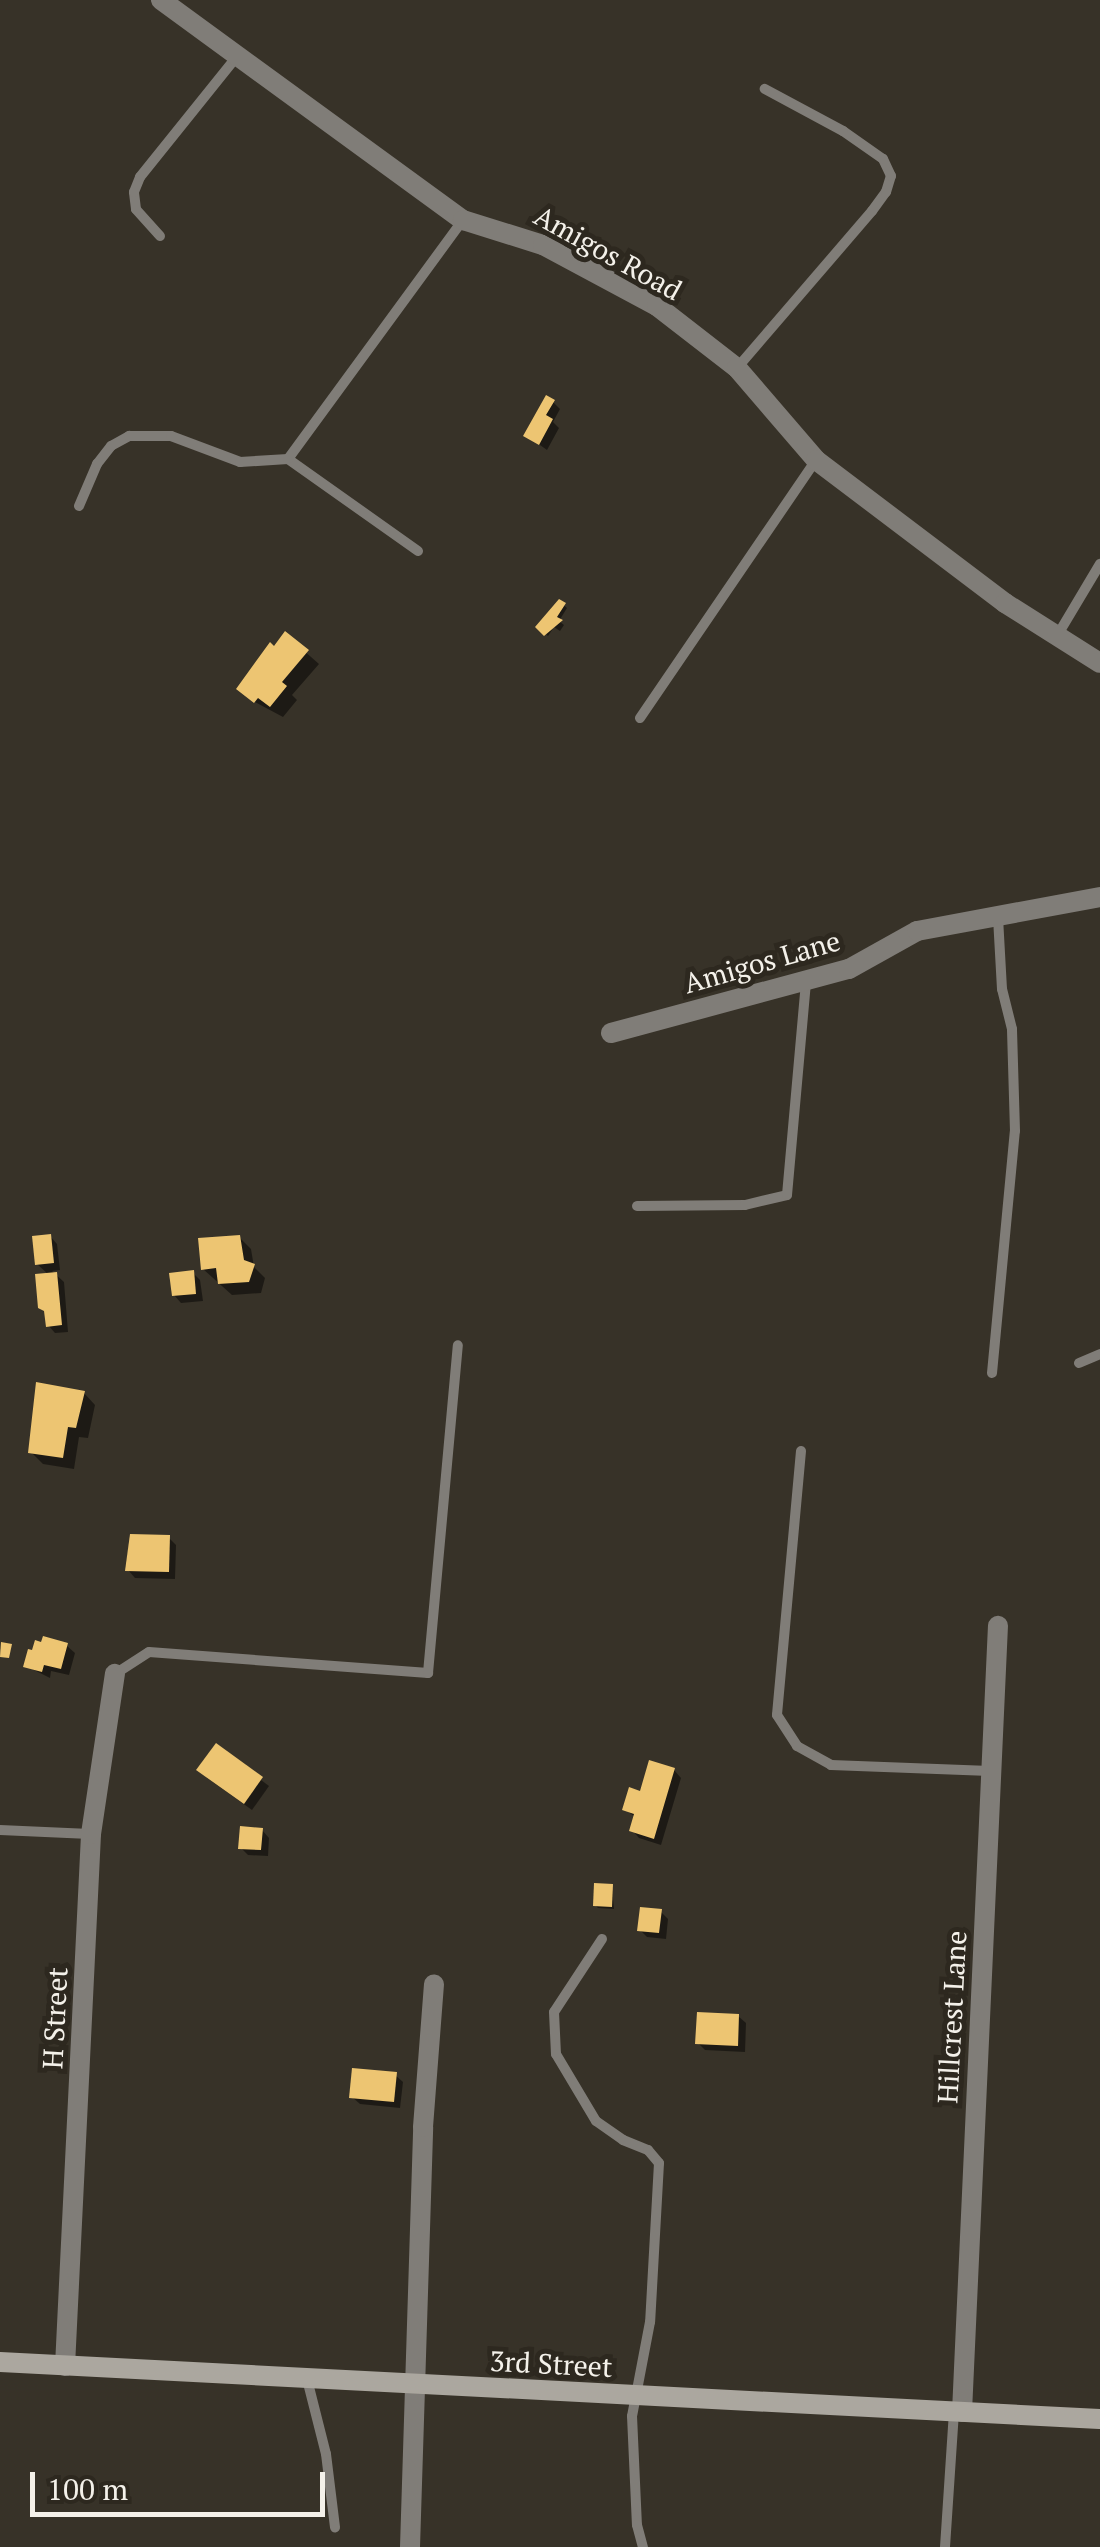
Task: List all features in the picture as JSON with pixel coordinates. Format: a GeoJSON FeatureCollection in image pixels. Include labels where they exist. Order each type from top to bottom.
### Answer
{"type":"FeatureCollection","features":[{"type":"Feature","properties":{"kind":"main road","name":"3rd Street"},"geometry":{"type":"LineString","coordinates":[[0,2362],[1100,2419]]}},
{"type":"Feature","properties":{"kind":"street","name":"Amigos Road"},"geometry":{"type":"LineString","coordinates":[[160,0],[463,220],[543,245],[647,300],[737,368],[816,460],[1006,604],[1100,662]]}},
{"type":"Feature","properties":{"kind":"street","name":"Amigos Lane"},"geometry":{"type":"LineString","coordinates":[[611,1033],[849,969],[918,932],[1100,898]]}},
{"type":"Feature","properties":{"kind":"street","name":"Hillcrest Lane"},"geometry":{"type":"LineString","coordinates":[[958,2411],[998,1626]]}},
{"type":"Feature","properties":{"kind":"street","name":"H Street"},"geometry":{"type":"LineString","coordinates":[[65,2366],[92,1834],[116,1674]]}},
{"type":"Feature","properties":{"kind":"street"},"geometry":{"type":"LineString","coordinates":[[410,2547],[434,1984]]}},
{"type":"Feature","properties":{"kind":"lane"},"geometry":{"type":"LineString","coordinates":[[160,236],[136,209],[134,192],[140,177],[238,54]]}},
{"type":"Feature","properties":{"kind":"lane"},"geometry":{"type":"LineString","coordinates":[[737,368],[872,212],[892,176],[883,159],[843,131],[764,90]]}},
{"type":"Feature","properties":{"kind":"lane"},"geometry":{"type":"LineString","coordinates":[[288,460],[463,220]]}},
{"type":"Feature","properties":{"kind":"lane"},"geometry":{"type":"LineString","coordinates":[[79,506],[97,464],[110,446],[129,436],[171,436],[240,462],[288,460],[418,552]]}},
{"type":"Feature","properties":{"kind":"lane"},"geometry":{"type":"LineString","coordinates":[[640,718],[816,460]]}},
{"type":"Feature","properties":{"kind":"lane"},"geometry":{"type":"LineString","coordinates":[[1057,636],[1100,564]]}},
{"type":"Feature","properties":{"kind":"lane"},"geometry":{"type":"LineString","coordinates":[[992,1373],[1014,1131],[1012,1029],[1002,988],[998,918]]}},
{"type":"Feature","properties":{"kind":"lane"},"geometry":{"type":"LineString","coordinates":[[637,1206],[745,1205],[787,1195],[806,981]]}},
{"type":"Feature","properties":{"kind":"lane"},"geometry":{"type":"LineString","coordinates":[[116,1674],[150,1652],[428,1673],[458,1345]]}},
{"type":"Feature","properties":{"kind":"lane"},"geometry":{"type":"LineString","coordinates":[[1080,1363],[1100,1354]]}},
{"type":"Feature","properties":{"kind":"lane"},"geometry":{"type":"LineString","coordinates":[[801,1452],[778,1716],[797,1746],[831,1765],[990,1771]]}},
{"type":"Feature","properties":{"kind":"lane"},"geometry":{"type":"LineString","coordinates":[[0,1830],[92,1834]]}},
{"type":"Feature","properties":{"kind":"lane"},"geometry":{"type":"LineString","coordinates":[[602,1939],[554,2012],[556,2054],[596,2121],[623,2140],[648,2150],[659,2163],[650,2322],[639,2396],[632,2416],[637,2525],[643,2547]]}},
{"type":"Feature","properties":{"kind":"lane"},"geometry":{"type":"LineString","coordinates":[[306,2378],[326,2454],[335,2527]]}},
{"type":"Feature","properties":{"kind":"lane"},"geometry":{"type":"LineString","coordinates":[[945,2547],[958,2411]]}},
{"type":"Feature","properties":{"kind":"building"},"geometry":{"type":"Polygon","coordinates":[[[546,395],[555,400],[546,415],[553,419],[539,445],[523,436],[546,395]]]}},
{"type":"Feature","properties":{"kind":"building"},"geometry":{"type":"Polygon","coordinates":[[[559,599],[566,603],[557,617],[563,620],[544,636],[535,627],[559,599]]]}},
{"type":"Feature","properties":{"kind":"building"},"geometry":{"type":"Polygon","coordinates":[[[285,631],[309,650],[282,682],[287,686],[270,707],[258,698],[254,703],[236,689],[270,642],[274,646],[285,631]]]}},
{"type":"Feature","properties":{"kind":"building"},"geometry":{"type":"Polygon","coordinates":[[[51,1234],[54,1263],[35,1265],[32,1236],[51,1234]]]}},
{"type":"Feature","properties":{"kind":"building"},"geometry":{"type":"Polygon","coordinates":[[[240,1235],[244,1260],[255,1264],[249,1282],[218,1284],[216,1268],[201,1270],[198,1238],[240,1235]]]}},
{"type":"Feature","properties":{"kind":"building"},"geometry":{"type":"Polygon","coordinates":[[[194,1270],[196,1294],[172,1296],[169,1273],[194,1270]]]}},
{"type":"Feature","properties":{"kind":"building"},"geometry":{"type":"Polygon","coordinates":[[[57,1272],[62,1325],[46,1327],[44,1311],[38,1308],[35,1274],[57,1272]]]}},
{"type":"Feature","properties":{"kind":"building"},"geometry":{"type":"Polygon","coordinates":[[[36,1382],[85,1391],[76,1428],[68,1427],[63,1458],[28,1453],[36,1382]]]}},
{"type":"Feature","properties":{"kind":"building"},"geometry":{"type":"Polygon","coordinates":[[[130,1534],[170,1535],[169,1572],[125,1571],[130,1534]]]}},
{"type":"Feature","properties":{"kind":"building"},"geometry":{"type":"Polygon","coordinates":[[[43,1636],[68,1643],[61,1669],[44,1665],[42,1672],[23,1667],[28,1649],[32,1650],[35,1640],[41,1642],[43,1636]]]}},
{"type":"Feature","properties":{"kind":"building"},"geometry":{"type":"Polygon","coordinates":[[[1,1642],[12,1644],[9,1658],[0,1657],[1,1642]]]}},
{"type":"Feature","properties":{"kind":"building"},"geometry":{"type":"Polygon","coordinates":[[[216,1743],[263,1777],[244,1804],[196,1770],[216,1743]]]}},
{"type":"Feature","properties":{"kind":"building"},"geometry":{"type":"Polygon","coordinates":[[[649,1760],[675,1768],[654,1839],[629,1831],[634,1814],[622,1810],[629,1787],[640,1791],[649,1760]]]}},
{"type":"Feature","properties":{"kind":"building"},"geometry":{"type":"Polygon","coordinates":[[[240,1826],[263,1828],[261,1850],[238,1849],[240,1826]]]}},
{"type":"Feature","properties":{"kind":"building"},"geometry":{"type":"Polygon","coordinates":[[[594,1883],[613,1884],[612,1907],[593,1906],[594,1883]]]}},
{"type":"Feature","properties":{"kind":"building"},"geometry":{"type":"Polygon","coordinates":[[[640,1907],[662,1909],[659,1933],[637,1931],[640,1907]]]}},
{"type":"Feature","properties":{"kind":"building"},"geometry":{"type":"Polygon","coordinates":[[[697,2012],[739,2014],[738,2046],[695,2044],[697,2012]]]}},
{"type":"Feature","properties":{"kind":"building"},"geometry":{"type":"Polygon","coordinates":[[[352,2068],[397,2072],[394,2102],[349,2098],[352,2068]]]}}]}
